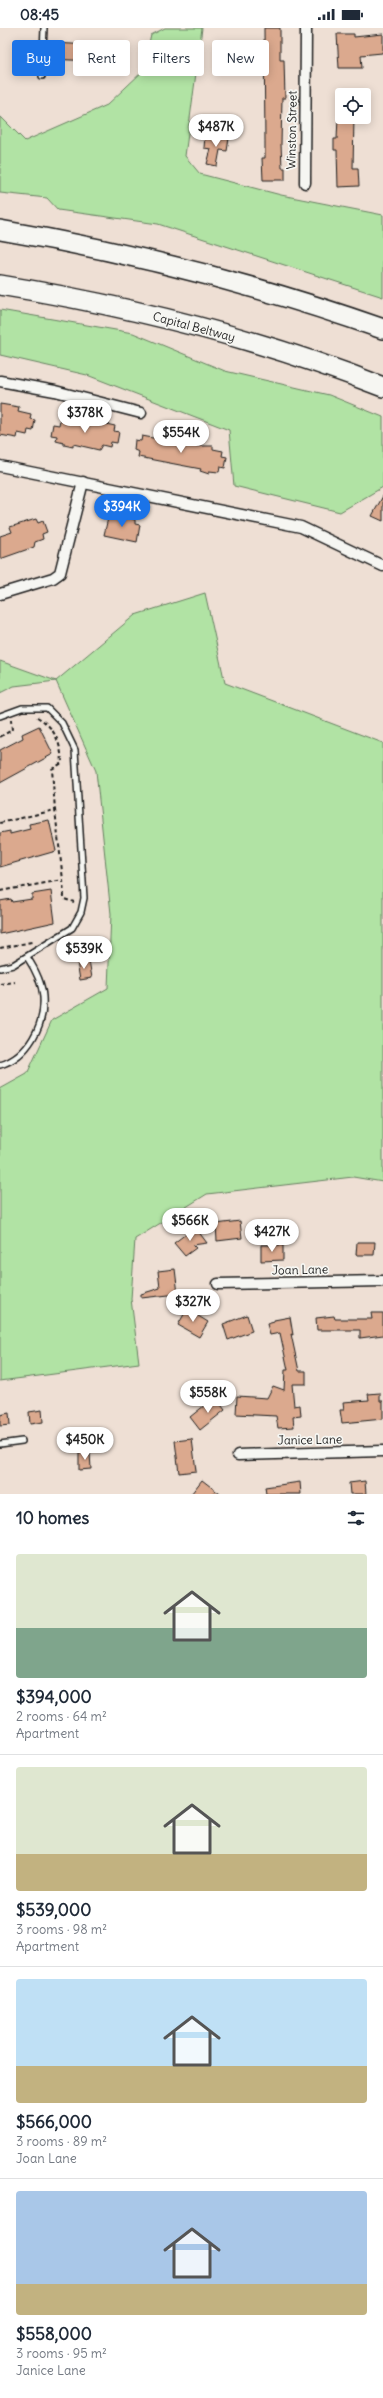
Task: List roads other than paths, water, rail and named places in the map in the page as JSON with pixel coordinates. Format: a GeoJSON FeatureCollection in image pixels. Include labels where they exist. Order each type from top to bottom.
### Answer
{"type":"FeatureCollection","features":[{"type":"Feature","properties":{"kind":"highway"},"geometry":{"type":"LineString","coordinates":[[0,230],[118,252],[188,269],[323,308],[383,329]]}},
{"type":"Feature","properties":{"kind":"highway","name":"Capital Beltway"},"geometry":{"type":"LineString","coordinates":[[0,285],[100,304],[241,340],[383,387]]}},
{"type":"Feature","properties":{"kind":"street","name":"Winston Street"},"geometry":{"type":"LineString","coordinates":[[304,183],[306,28]]}},
{"type":"Feature","properties":{"kind":"street"},"geometry":{"type":"LineString","coordinates":[[0,381],[55,391],[141,413]]}},
{"type":"Feature","properties":{"kind":"street"},"geometry":{"type":"LineString","coordinates":[[0,466],[301,527],[383,566]]}},
{"type":"Feature","properties":{"kind":"street"},"geometry":{"type":"LineString","coordinates":[[0,594],[53,578],[60,573],[84,482]]}},
{"type":"Feature","properties":{"kind":"street","name":"Joan Lane"},"geometry":{"type":"LineString","coordinates":[[218,1284],[383,1281]]}},
{"type":"Feature","properties":{"kind":"street","name":"Janice Lane"},"geometry":{"type":"LineString","coordinates":[[238,1455],[383,1452]]}},
{"type":"Feature","properties":{"kind":"lane"},"geometry":{"type":"LineString","coordinates":[[44,28],[44,40]]}},
{"type":"Feature","properties":{"kind":"lane"},"geometry":{"type":"LineString","coordinates":[[0,716],[22,708],[47,708],[62,723],[70,737],[75,750],[78,773],[84,898],[81,912],[75,924],[66,934],[44,944],[27,957],[13,965],[0,968]]}},
{"type":"Feature","properties":{"kind":"lane"},"geometry":{"type":"LineString","coordinates":[[0,1065],[20,1055],[32,1040],[41,1020],[43,996],[38,974],[27,957]]}},
{"type":"Feature","properties":{"kind":"lane"},"geometry":{"type":"LineString","coordinates":[[0,1444],[22,1441]]}}]}
